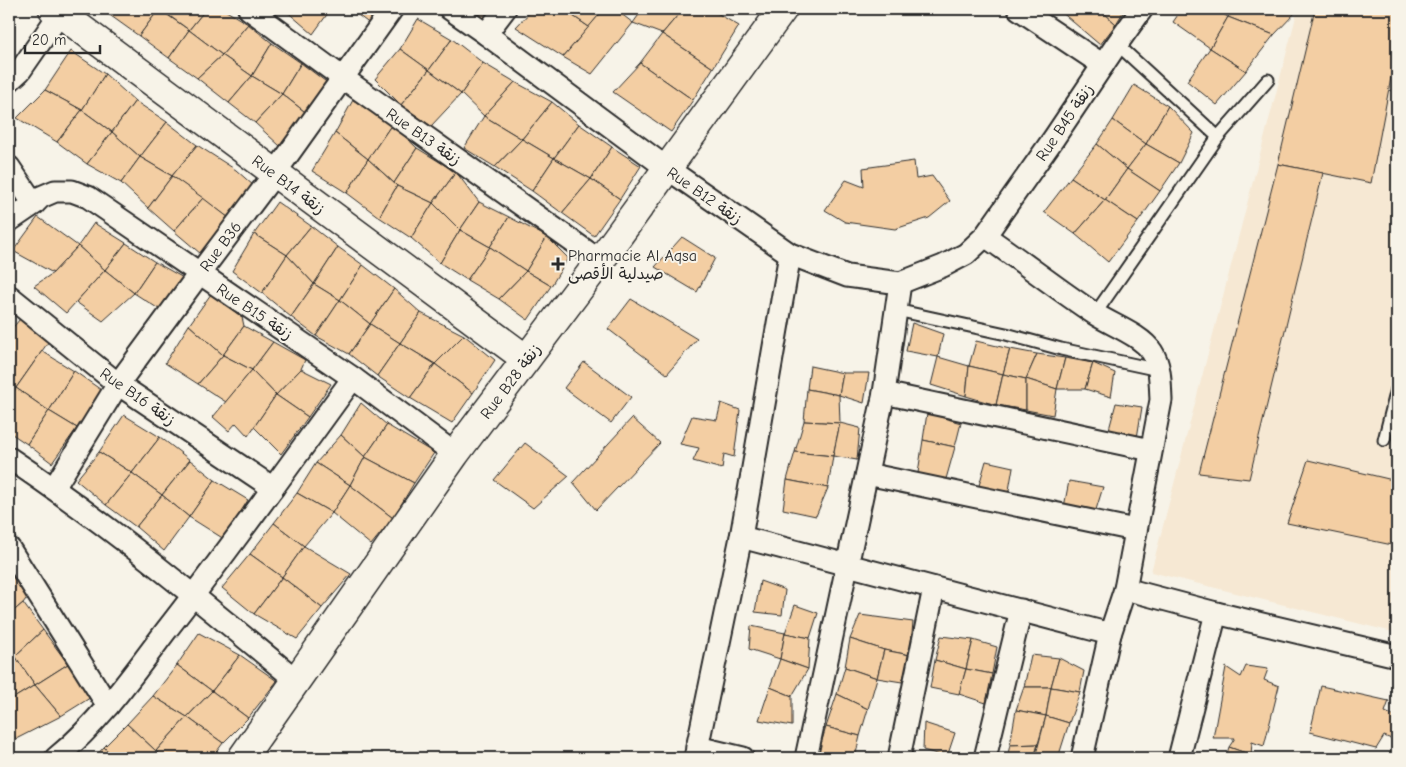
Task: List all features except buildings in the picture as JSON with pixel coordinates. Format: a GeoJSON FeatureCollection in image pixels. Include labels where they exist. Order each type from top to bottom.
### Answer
{"type":"FeatureCollection","features":[{"type":"Feature","properties":{"kind":"street","name":"Rue B13 زنقة"},"geometry":{"type":"LineString","coordinates":[[249,9],[600,261]]}},
{"type":"Feature","properties":{"kind":"street","name":"Rue B36"},"geometry":{"type":"LineString","coordinates":[[54,488],[118,384],[275,174],[392,9]]}},
{"type":"Feature","properties":{"kind":"street","name":"Rue B12 زنقة"},"geometry":{"type":"LineString","coordinates":[[450,9],[668,169],[790,254],[847,276],[900,283],[943,266],[966,254],[986,236]]}},
{"type":"Feature","properties":{"kind":"street"},"geometry":{"type":"LineString","coordinates":[[486,34],[505,9]]}},
{"type":"Feature","properties":{"kind":"street","name":"Rue B28 زنقة"},"geometry":{"type":"LineString","coordinates":[[242,758],[455,454],[600,261],[784,9]]}},
{"type":"Feature","properties":{"kind":"street"},"geometry":{"type":"LineString","coordinates":[[1019,9],[1103,65]]}},
{"type":"Feature","properties":{"kind":"street","name":"Rue B45 زنقة"},"geometry":{"type":"LineString","coordinates":[[986,236],[1142,9]]}},
{"type":"Feature","properties":{"kind":"street"},"geometry":{"type":"LineString","coordinates":[[9,81],[20,71],[59,10]]}},
{"type":"Feature","properties":{"kind":"street","name":"Rue B14 زنقة"},"geometry":{"type":"LineString","coordinates":[[59,10],[275,174],[526,359]]}},
{"type":"Feature","properties":{"kind":"street"},"geometry":{"type":"LineString","coordinates":[[9,168],[34,204]]}},
{"type":"Feature","properties":{"kind":"street","name":"Rue B15 زنقة"},"geometry":{"type":"LineString","coordinates":[[9,221],[34,204],[40,197],[56,191],[72,191],[88,197],[353,378],[455,454]]}},
{"type":"Feature","properties":{"kind":"street"},"geometry":{"type":"LineString","coordinates":[[986,236],[1095,314],[1139,339],[1151,350],[1159,370],[1161,400],[1124,589],[1110,634],[1082,758]]}},
{"type":"Feature","properties":{"kind":"street"},"geometry":{"type":"LineString","coordinates":[[743,758],[696,753],[741,537],[790,254]]}},
{"type":"Feature","properties":{"kind":"street"},"geometry":{"type":"LineString","coordinates":[[806,758],[884,393],[900,283]]}},
{"type":"Feature","properties":{"kind":"street","name":"Rue B16 زنقة"},"geometry":{"type":"LineString","coordinates":[[9,296],[118,384],[273,488]]}},
{"type":"Feature","properties":{"kind":"street"},"geometry":{"type":"LineString","coordinates":[[56,758],[108,706],[194,596],[353,378]]}},
{"type":"Feature","properties":{"kind":"street"},"geometry":{"type":"LineString","coordinates":[[884,393],[1151,450]]}},
{"type":"Feature","properties":{"kind":"street"},"geometry":{"type":"LineString","coordinates":[[9,458],[54,488],[194,596],[296,680]]}},
{"type":"Feature","properties":{"kind":"street"},"geometry":{"type":"LineString","coordinates":[[866,474],[1135,530]]}},
{"type":"Feature","properties":{"kind":"street"},"geometry":{"type":"LineString","coordinates":[[741,537],[1110,634]]}},
{"type":"Feature","properties":{"kind":"street"},"geometry":{"type":"LineString","coordinates":[[9,548],[108,706]]}},
{"type":"Feature","properties":{"kind":"street"},"geometry":{"type":"LineString","coordinates":[[899,758],[934,588]]}},
{"type":"Feature","properties":{"kind":"street"},"geometry":{"type":"LineString","coordinates":[[1124,589],[1397,656]]}},
{"type":"Feature","properties":{"kind":"street"},"geometry":{"type":"LineString","coordinates":[[985,758],[1021,610]]}},
{"type":"Feature","properties":{"kind":"street"},"geometry":{"type":"LineString","coordinates":[[1180,758],[1216,613]]}},
{"type":"Feature","properties":{"kind":"lane"},"geometry":{"type":"LineString","coordinates":[[1117,44],[1218,138]]}},
{"type":"Feature","properties":{"kind":"lane"},"geometry":{"type":"LineString","coordinates":[[1095,314],[1218,138],[1268,80]]}},
{"type":"Feature","properties":{"kind":"lane"},"geometry":{"type":"LineString","coordinates":[[896,310],[1159,370]]}},
{"type":"Feature","properties":{"kind":"lane"},"geometry":{"type":"LineString","coordinates":[[1384,440],[1397,389]]}},
{"type":"Feature","properties":{"kind":"shaded area"},"geometry":{"type":"Polygon","coordinates":[[[1298,9],[1397,9],[1397,633],[1151,572],[1298,9]]]}},
{"type":"Feature","properties":{"kind":"place","name":"Pharmacie Al Aqsa صيدلية الأقصى"},"geometry":{"type":"Point","coordinates":[558,264]}}]}
